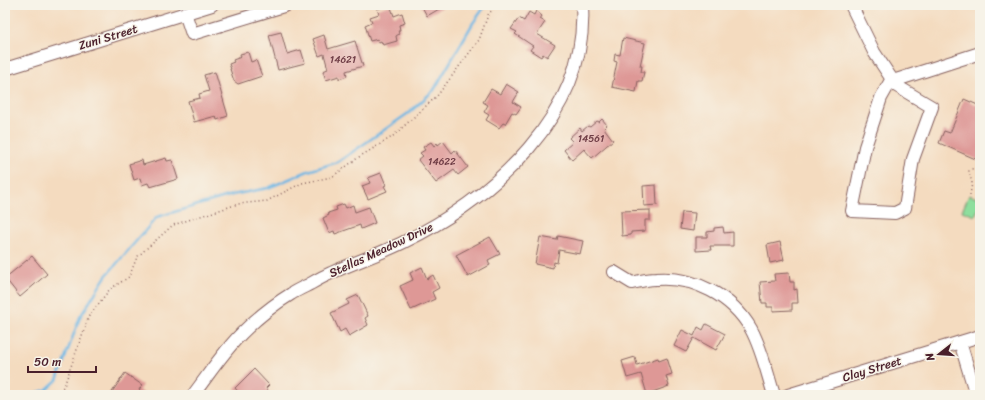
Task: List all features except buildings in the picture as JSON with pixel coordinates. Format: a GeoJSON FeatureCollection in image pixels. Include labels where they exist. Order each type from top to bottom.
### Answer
{"type":"FeatureCollection","features":[{"type":"Feature","properties":{"kind":"street","name":"Zuni Street"},"geometry":{"type":"LineString","coordinates":[[5,69],[212,5]]}},
{"type":"Feature","properties":{"kind":"street"},"geometry":{"type":"LineString","coordinates":[[185,13],[192,34],[287,5]]}},
{"type":"Feature","properties":{"kind":"street","name":"Stellas Meadow Drive"},"geometry":{"type":"LineString","coordinates":[[193,395],[241,334],[270,308],[293,293],[330,273],[403,243],[428,230],[481,194],[522,156],[551,119],[572,76],[580,45],[583,14],[582,5]]}},
{"type":"Feature","properties":{"kind":"street"},"geometry":{"type":"LineString","coordinates":[[851,5],[874,52],[891,82],[932,107],[913,159],[905,208],[895,213],[852,211],[865,147],[881,98],[891,82],[980,53]]}},
{"type":"Feature","properties":{"kind":"street"},"geometry":{"type":"LineString","coordinates":[[614,272],[632,283],[644,280],[663,279],[681,280],[693,283],[716,294],[726,301],[743,318],[756,339],[774,395]]}},
{"type":"Feature","properties":{"kind":"street","name":"Clay Street"},"geometry":{"type":"LineString","coordinates":[[788,395],[980,336]]}},
{"type":"Feature","properties":{"kind":"street"},"geometry":{"type":"LineString","coordinates":[[960,342],[976,395]]}},
{"type":"Feature","properties":{"kind":"path"},"geometry":{"type":"LineString","coordinates":[[53,395],[64,386],[89,316],[110,289],[129,277],[138,257],[173,225],[238,204],[267,201],[302,183],[332,177],[392,137],[437,96],[479,40],[488,15],[496,5]]}},
{"type":"Feature","properties":{"kind":"path"},"geometry":{"type":"LineString","coordinates":[[970,195],[972,183],[969,171],[971,169],[980,168]]}},
{"type":"Feature","properties":{"kind":"green space"},"geometry":{"type":"Polygon","coordinates":[[[969,195],[980,199],[980,204],[975,216],[962,211],[969,195]]]}},
{"type":"Feature","properties":{"kind":"waterway"},"geometry":{"type":"LineString","coordinates":[[29,395],[46,390],[57,380],[80,317],[106,276],[157,217],[232,195],[268,188],[308,171],[338,162],[410,112],[434,90],[473,23],[486,5]]}}]}
